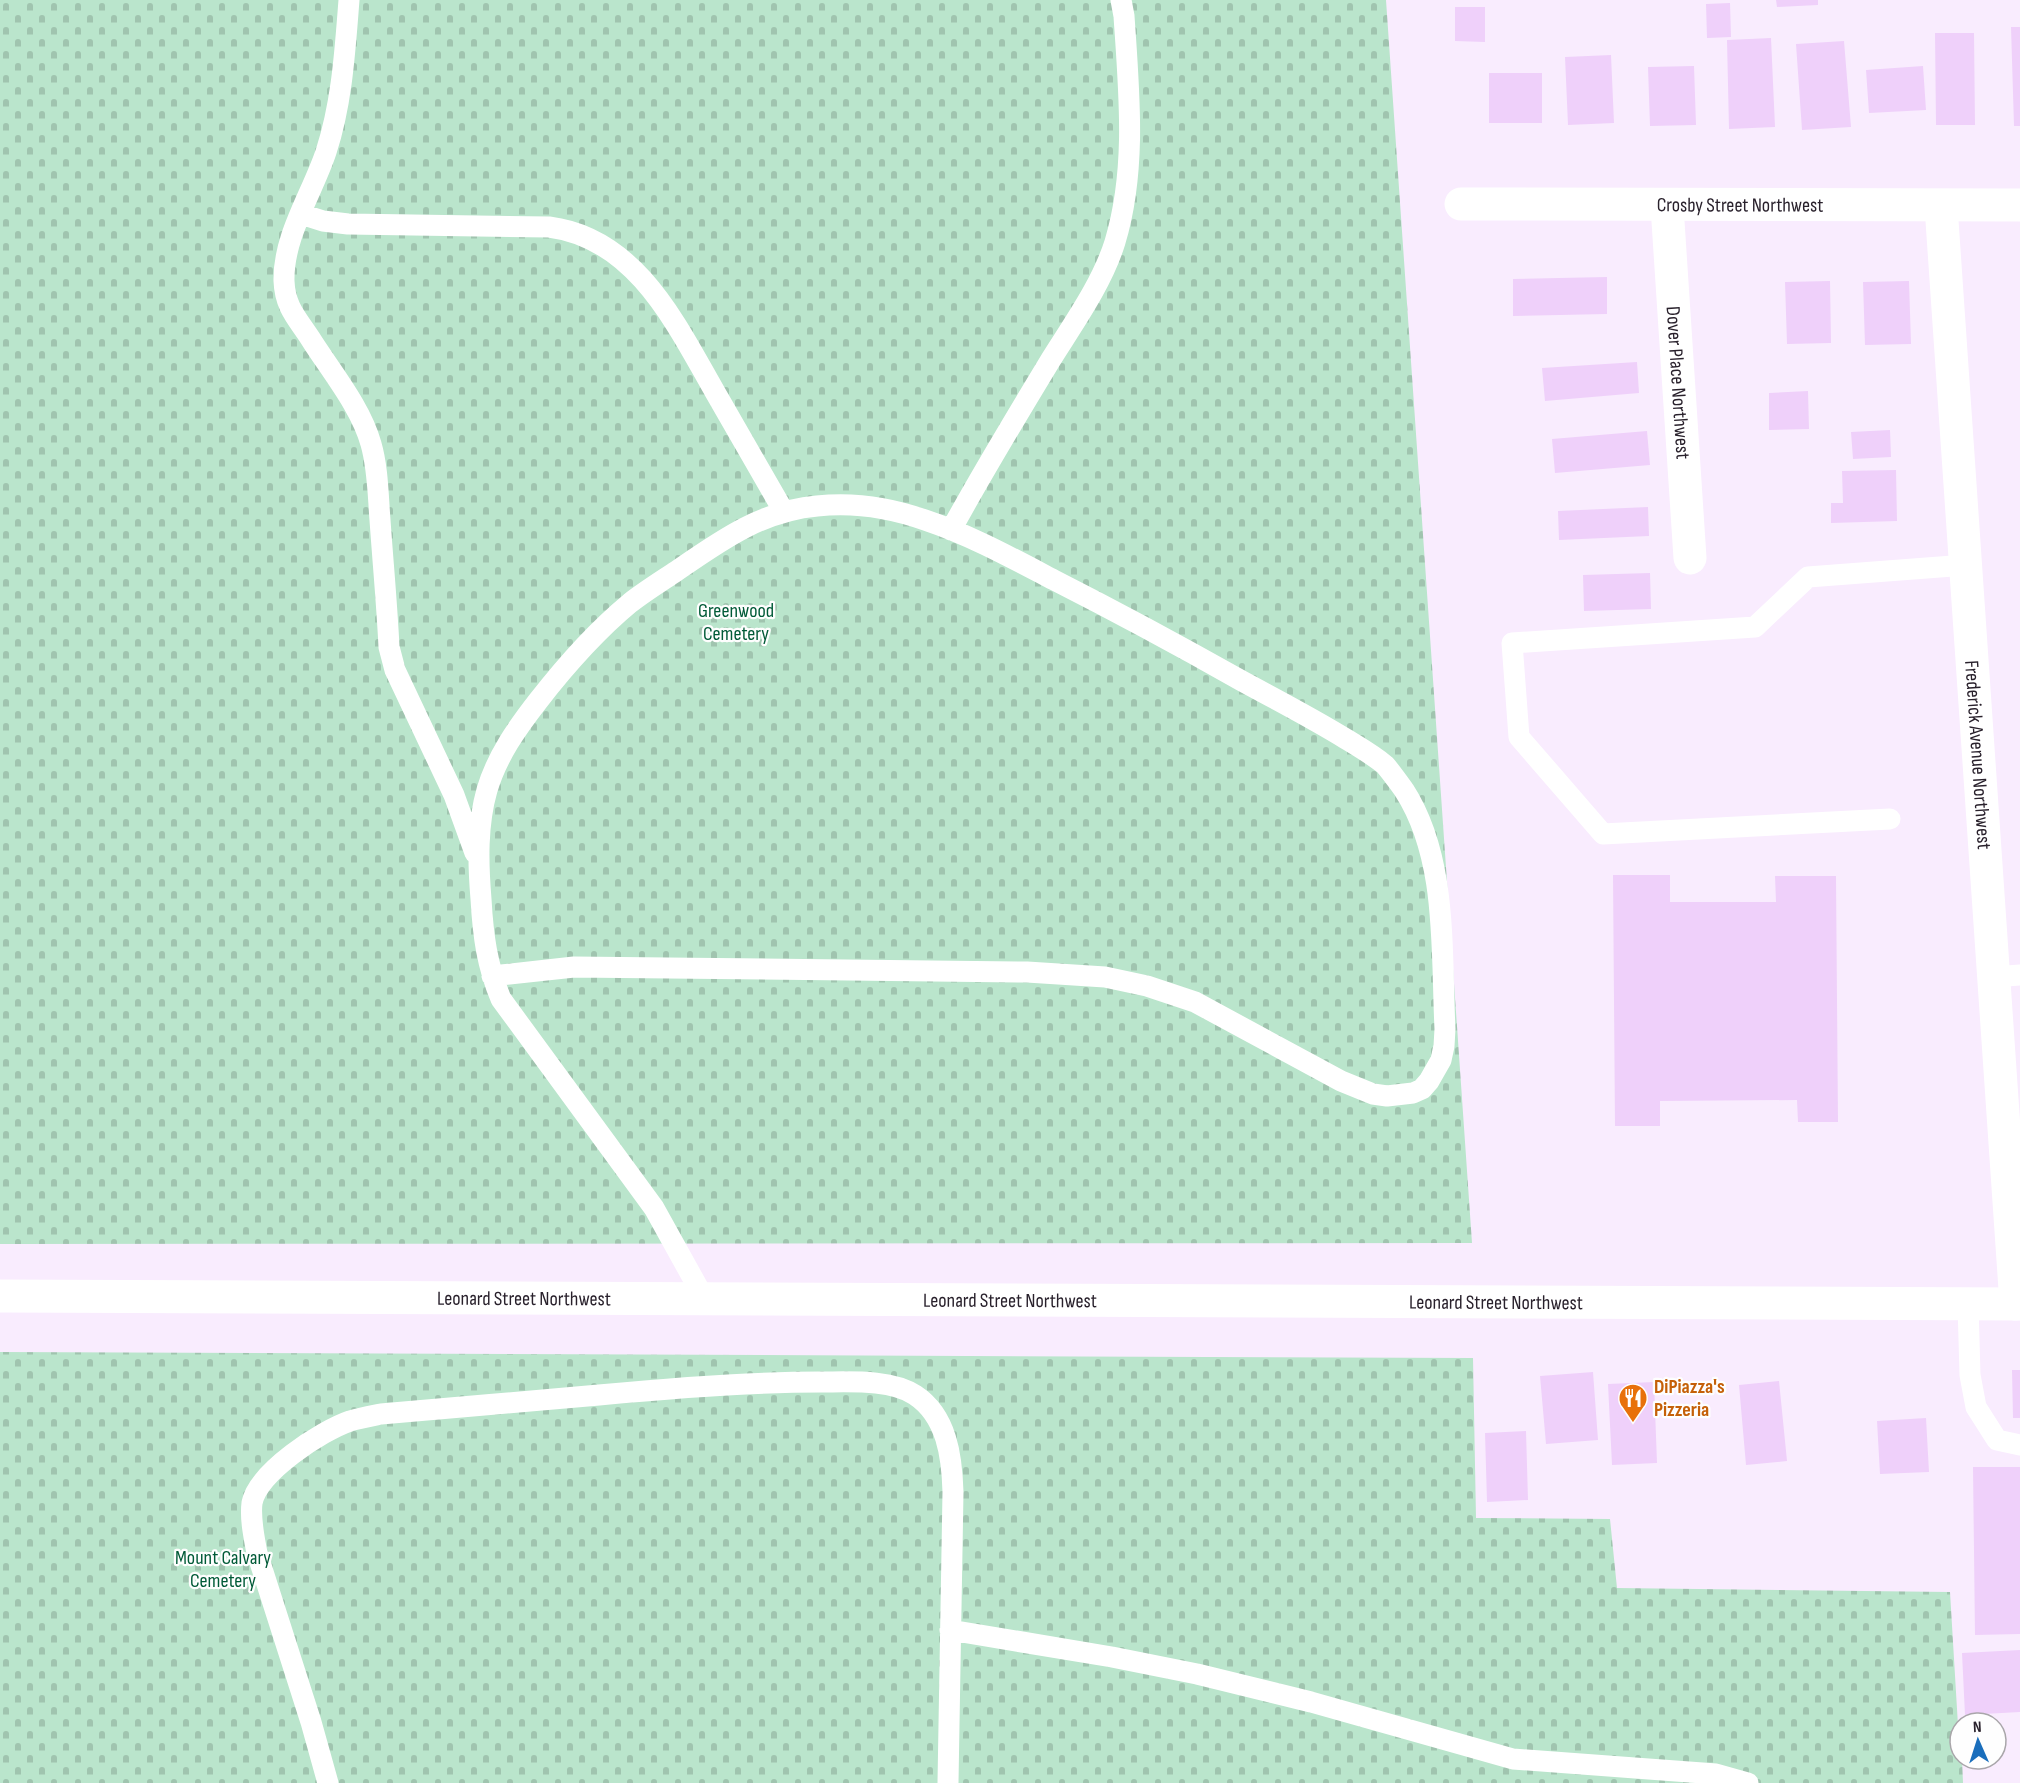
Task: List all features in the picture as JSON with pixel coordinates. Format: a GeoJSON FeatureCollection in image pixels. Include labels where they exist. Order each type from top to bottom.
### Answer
{"type":"FeatureCollection","features":[{"type":"Feature","properties":{"kind":"street","name":"Crosby Street Northwest"},"geometry":{"type":"LineString","coordinates":[[1461,204],[2020,205]]}},
{"type":"Feature","properties":{"kind":"street","name":"Dover Place Northwest"},"geometry":{"type":"LineString","coordinates":[[1667,206],[1690,558]]}},
{"type":"Feature","properties":{"kind":"street","name":"Frederick Avenue Northwest"},"geometry":{"type":"LineString","coordinates":[[1941,206],[1966,565],[2007,976],[2018,1304]]}},
{"type":"Feature","properties":{"kind":"street","name":"Leonard Street Northwest"},"geometry":{"type":"LineString","coordinates":[[0,1296],[2018,1304]]}},
{"type":"Feature","properties":{"kind":"lane"},"geometry":{"type":"LineString","coordinates":[[349,0],[338,109],[326,153],[291,241],[284,282],[293,316],[347,395],[363,423],[371,444],[376,474],[389,647],[395,670],[454,795],[478,862]]}},
{"type":"Feature","properties":{"kind":"lane"},"geometry":{"type":"LineString","coordinates":[[951,530],[982,473],[1080,313],[1114,243],[1128,167],[1130,128],[1124,16],[1121,0]]}},
{"type":"Feature","properties":{"kind":"lane"},"geometry":{"type":"LineString","coordinates":[[301,214],[323,221],[348,224],[549,226],[566,229],[601,243],[640,276],[668,310],[783,512]]}},
{"type":"Feature","properties":{"kind":"lane"},"geometry":{"type":"LineString","coordinates":[[492,976],[574,967],[1027,972],[1105,977],[1147,986],[1195,1002],[1341,1081],[1373,1094],[1400,1095],[1422,1089],[1435,1072],[1444,1046],[1440,922],[1433,859],[1418,814],[1397,779],[1367,752],[1325,727],[1108,608],[991,547],[926,520],[880,508],[837,504],[816,506],[783,512],[759,520],[727,537],[632,602],[571,660],[522,722],[494,770],[482,814],[478,862],[484,949],[492,976],[501,999],[654,1208],[705,1300]]}},
{"type":"Feature","properties":{"kind":"lane"},"geometry":{"type":"LineString","coordinates":[[1890,819],[1603,834],[1519,737],[1512,644],[1755,627],[1808,577],[1966,565]]}},
{"type":"Feature","properties":{"kind":"lane"},"geometry":{"type":"LineString","coordinates":[[1968,1304],[1970,1376],[1976,1407],[1997,1440],[2020,1445]]}},
{"type":"Feature","properties":{"kind":"lane"},"geometry":{"type":"LineString","coordinates":[[328,1783],[311,1722],[256,1553],[252,1527],[252,1501],[262,1483],[284,1460],[318,1437],[349,1421],[381,1414],[765,1382],[868,1383],[904,1390],[913,1393],[927,1404],[946,1438],[952,1463],[948,1783]]}},
{"type":"Feature","properties":{"kind":"lane"},"geometry":{"type":"LineString","coordinates":[[950,1630],[1112,1657],[1197,1674],[1322,1705],[1513,1759],[1716,1774],[1748,1783]]}},
{"type":"Feature","properties":{"kind":"green space","name":"Greenwood Cemetery"},"geometry":{"type":"Polygon","coordinates":[[[0,0],[1386,0],[1472,1243],[0,1244],[0,0]]]}},
{"type":"Feature","properties":{"kind":"green space","name":"Mount Calvary Cemetery"},"geometry":{"type":"Polygon","coordinates":[[[0,1352],[1473,1358],[1476,1518],[1610,1519],[1617,1588],[1950,1592],[1957,1711],[1948,1711],[1948,1771],[1962,1771],[1963,1783],[0,1783],[0,1352]]]}},
{"type":"Feature","properties":{"kind":"building"},"geometry":{"type":"Polygon","coordinates":[[[1776,0],[1818,0],[1818,5],[1777,7],[1776,0]]]}},
{"type":"Feature","properties":{"kind":"building"},"geometry":{"type":"Polygon","coordinates":[[[1730,3],[1731,37],[1707,38],[1706,4],[1730,3]]]}},
{"type":"Feature","properties":{"kind":"building"},"geometry":{"type":"Polygon","coordinates":[[[1455,7],[1485,7],[1485,42],[1455,41],[1455,7]]]}},
{"type":"Feature","properties":{"kind":"building"},"geometry":{"type":"Polygon","coordinates":[[[2011,27],[2020,27],[2020,126],[2014,126],[2011,27]]]}},
{"type":"Feature","properties":{"kind":"building"},"geometry":{"type":"Polygon","coordinates":[[[1935,33],[1974,33],[1975,125],[1936,125],[1935,33]]]}},
{"type":"Feature","properties":{"kind":"building"},"geometry":{"type":"Polygon","coordinates":[[[1771,38],[1775,127],[1729,129],[1727,40],[1771,38]]]}},
{"type":"Feature","properties":{"kind":"building"},"geometry":{"type":"Polygon","coordinates":[[[1844,41],[1851,127],[1802,130],[1796,44],[1844,41]]]}},
{"type":"Feature","properties":{"kind":"building"},"geometry":{"type":"Polygon","coordinates":[[[1611,55],[1614,123],[1568,125],[1565,57],[1611,55]]]}},
{"type":"Feature","properties":{"kind":"building"},"geometry":{"type":"Polygon","coordinates":[[[1694,66],[1696,125],[1650,126],[1648,67],[1694,66]]]}},
{"type":"Feature","properties":{"kind":"building"},"geometry":{"type":"Polygon","coordinates":[[[1923,66],[1926,110],[1869,113],[1866,70],[1923,66]]]}},
{"type":"Feature","properties":{"kind":"building"},"geometry":{"type":"Polygon","coordinates":[[[1489,73],[1542,73],[1542,123],[1489,123],[1489,73]]]}},
{"type":"Feature","properties":{"kind":"building"},"geometry":{"type":"Polygon","coordinates":[[[1607,277],[1607,314],[1513,316],[1513,279],[1607,277]]]}},
{"type":"Feature","properties":{"kind":"building"},"geometry":{"type":"Polygon","coordinates":[[[1830,281],[1831,343],[1787,344],[1785,282],[1830,281]]]}},
{"type":"Feature","properties":{"kind":"building"},"geometry":{"type":"Polygon","coordinates":[[[1909,281],[1911,344],[1865,345],[1863,282],[1909,281]]]}},
{"type":"Feature","properties":{"kind":"building"},"geometry":{"type":"Polygon","coordinates":[[[1637,362],[1639,393],[1545,401],[1542,368],[1637,362]]]}},
{"type":"Feature","properties":{"kind":"building"},"geometry":{"type":"Polygon","coordinates":[[[1808,391],[1809,429],[1769,430],[1769,393],[1808,391]]]}},
{"type":"Feature","properties":{"kind":"building"},"geometry":{"type":"Polygon","coordinates":[[[1890,430],[1891,457],[1853,459],[1851,432],[1890,430]]]}},
{"type":"Feature","properties":{"kind":"building"},"geometry":{"type":"Polygon","coordinates":[[[1647,431],[1650,465],[1555,473],[1552,439],[1647,431]]]}},
{"type":"Feature","properties":{"kind":"building"},"geometry":{"type":"Polygon","coordinates":[[[1896,470],[1897,521],[1831,523],[1831,503],[1843,503],[1842,471],[1896,470]]]}},
{"type":"Feature","properties":{"kind":"building"},"geometry":{"type":"Polygon","coordinates":[[[1648,507],[1649,536],[1559,540],[1558,511],[1648,507]]]}},
{"type":"Feature","properties":{"kind":"building"},"geometry":{"type":"Polygon","coordinates":[[[1650,573],[1651,609],[1584,611],[1583,575],[1650,573]]]}},
{"type":"Feature","properties":{"kind":"building"},"geometry":{"type":"Polygon","coordinates":[[[1613,875],[1670,875],[1670,902],[1776,902],[1775,876],[1836,876],[1838,1122],[1798,1122],[1797,1100],[1660,1101],[1660,1126],[1615,1126],[1613,875]]]}},
{"type":"Feature","properties":{"kind":"building"},"geometry":{"type":"Polygon","coordinates":[[[2012,1370],[2020,1370],[2020,1418],[2013,1418],[2012,1370]]]}},
{"type":"Feature","properties":{"kind":"building"},"geometry":{"type":"Polygon","coordinates":[[[1593,1372],[1598,1440],[1546,1444],[1540,1376],[1593,1372]]]}},
{"type":"Feature","properties":{"kind":"building"},"geometry":{"type":"Polygon","coordinates":[[[1779,1381],[1787,1461],[1746,1465],[1739,1385],[1779,1381]]]}},
{"type":"Feature","properties":{"kind":"building","name":"DiPiazza's Pizzeria"},"geometry":{"type":"Polygon","coordinates":[[[1654,1382],[1657,1463],[1612,1465],[1608,1384],[1654,1382]]]}},
{"type":"Feature","properties":{"kind":"building"},"geometry":{"type":"Polygon","coordinates":[[[1926,1418],[1929,1472],[1880,1474],[1877,1421],[1926,1418]]]}},
{"type":"Feature","properties":{"kind":"building"},"geometry":{"type":"Polygon","coordinates":[[[1526,1431],[1528,1500],[1487,1502],[1485,1433],[1526,1431]]]}},
{"type":"Feature","properties":{"kind":"building"},"geometry":{"type":"Polygon","coordinates":[[[1973,1467],[2020,1467],[2020,1634],[1975,1635],[1973,1467]]]}},
{"type":"Feature","properties":{"kind":"building"},"geometry":{"type":"Polygon","coordinates":[[[2020,1650],[2020,1712],[1965,1711],[1962,1653],[2020,1650]]]}},
{"type":"Feature","properties":{"kind":"place","name":"DiPiazza's Pizzeria"},"geometry":{"type":"Point","coordinates":[1633,1424]}}]}
